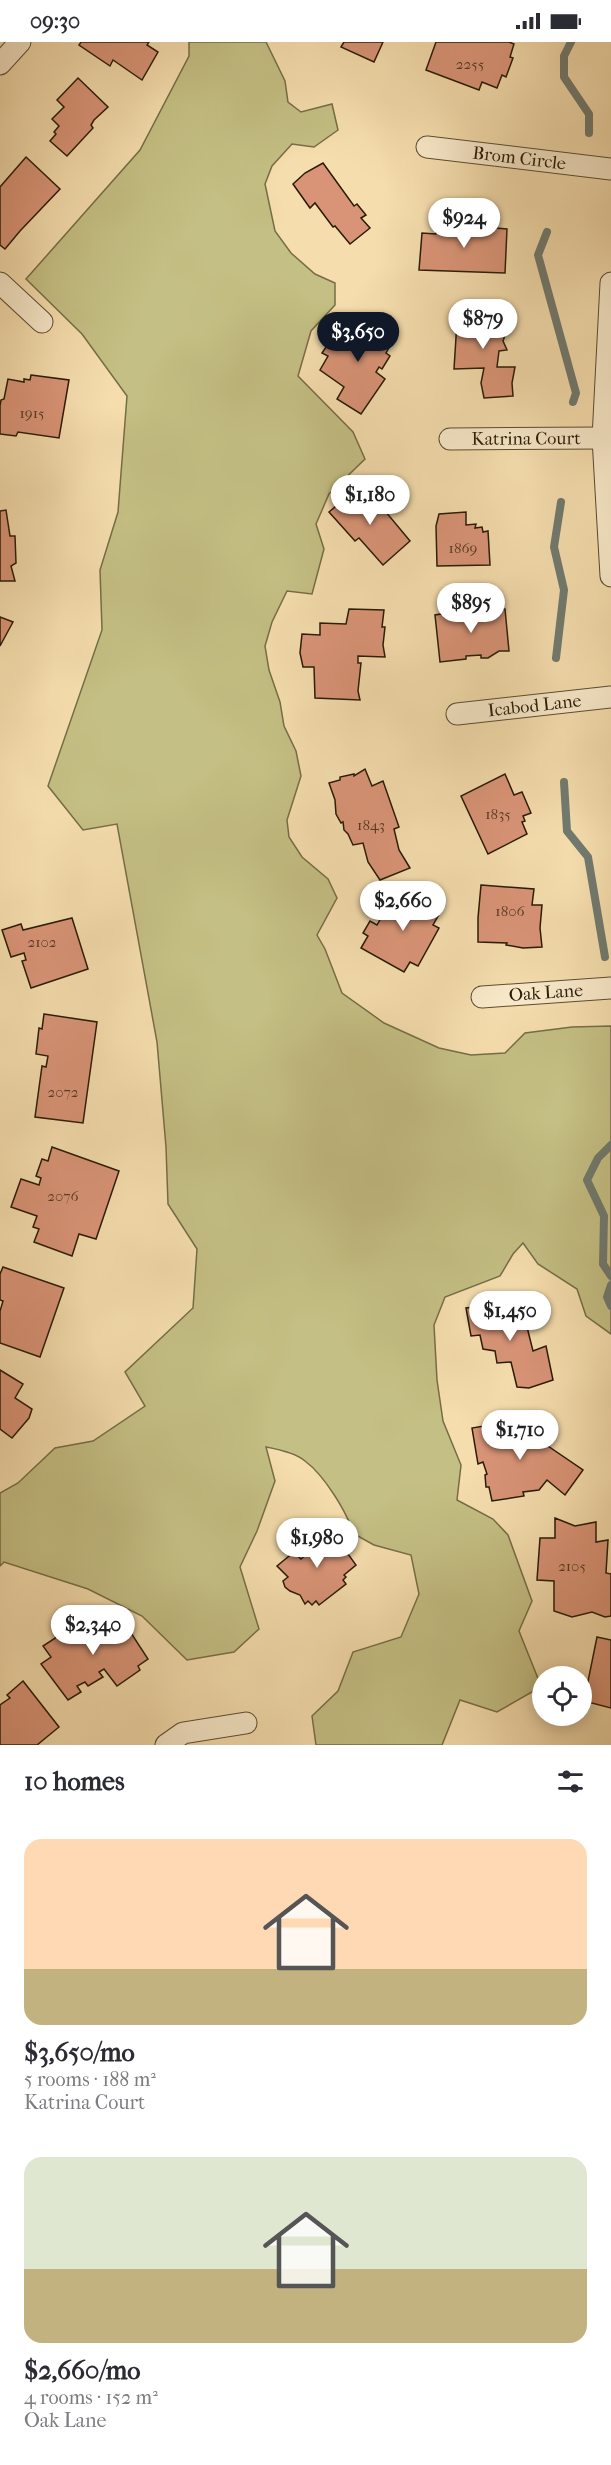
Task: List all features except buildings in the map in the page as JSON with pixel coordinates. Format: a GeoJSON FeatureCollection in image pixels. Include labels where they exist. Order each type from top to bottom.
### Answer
{"type":"FeatureCollection","features":[{"type":"Feature","properties":{"kind":"street"},"geometry":{"type":"LineString","coordinates":[[0,64],[20,42]]}},
{"type":"Feature","properties":{"kind":"street","name":"Brom Circle"},"geometry":{"type":"LineString","coordinates":[[427,147],[611,169]]}},
{"type":"Feature","properties":{"kind":"street"},"geometry":{"type":"LineString","coordinates":[[0,283],[42,322]]}},
{"type":"Feature","properties":{"kind":"street"},"geometry":{"type":"LineString","coordinates":[[611,283],[603,438],[611,576]]}},
{"type":"Feature","properties":{"kind":"street","name":"Katrina Court"},"geometry":{"type":"LineString","coordinates":[[450,439],[603,438]]}},
{"type":"Feature","properties":{"kind":"street","name":"Icabod Lane"},"geometry":{"type":"LineString","coordinates":[[457,714],[611,697]]}},
{"type":"Feature","properties":{"kind":"street","name":"Oak Lane"},"geometry":{"type":"LineString","coordinates":[[482,997],[611,988]]}},
{"type":"Feature","properties":{"kind":"street"},"geometry":{"type":"LineString","coordinates":[[166,1745],[183,1733],[246,1723]]}},
{"type":"Feature","properties":{"kind":"shaded area"},"geometry":{"type":"Polygon","coordinates":[[[189,42],[266,42],[285,81],[288,102],[301,112],[332,104],[338,130],[314,147],[292,144],[272,166],[265,184],[275,231],[291,253],[315,274],[335,283],[335,305],[311,331],[298,376],[353,432],[365,459],[329,494],[316,524],[324,549],[312,594],[287,591],[272,622],[265,646],[284,726],[296,751],[301,776],[287,820],[289,837],[302,857],[328,879],[337,898],[317,935],[325,949],[342,993],[384,1023],[439,1048],[471,1055],[505,1053],[525,1033],[572,1027],[611,1026],[611,1334],[586,1316],[577,1289],[538,1264],[523,1243],[513,1254],[500,1276],[445,1297],[434,1325],[437,1380],[443,1421],[461,1465],[457,1500],[493,1519],[508,1535],[532,1601],[519,1631],[533,1666],[532,1692],[497,1712],[460,1700],[442,1745],[316,1745],[312,1716],[338,1691],[353,1652],[401,1637],[419,1594],[411,1555],[374,1545],[354,1534],[346,1515],[327,1485],[313,1468],[292,1454],[266,1447],[275,1481],[257,1531],[240,1567],[259,1629],[234,1652],[187,1660],[142,1616],[88,1589],[4,1562],[0,1566],[0,1493],[18,1483],[55,1448],[93,1441],[145,1406],[125,1372],[193,1308],[197,1249],[168,1204],[166,1147],[157,1042],[117,824],[83,830],[48,786],[102,630],[100,570],[118,512],[127,396],[82,334],[26,279],[140,150],[189,56],[189,42]]]}},
{"type":"Feature","properties":{"kind":"waterway"},"geometry":{"type":"LineString","coordinates":[[571,42],[564,56],[564,77],[589,114],[589,133]]}},
{"type":"Feature","properties":{"kind":"waterway"},"geometry":{"type":"LineString","coordinates":[[547,232],[538,255],[576,393],[573,402]]}},
{"type":"Feature","properties":{"kind":"waterway"},"geometry":{"type":"LineString","coordinates":[[556,658],[564,590],[554,547],[561,502]]}},
{"type":"Feature","properties":{"kind":"waterway"},"geometry":{"type":"LineString","coordinates":[[564,782],[567,831],[588,857],[605,957]]}},
{"type":"Feature","properties":{"kind":"waterway"},"geometry":{"type":"LineString","coordinates":[[611,1145],[598,1158],[587,1180],[604,1216],[603,1264],[611,1276]]}},
{"type":"Feature","properties":{"kind":"waterway"},"geometry":{"type":"LineString","coordinates":[[611,1285],[607,1297],[611,1306]]}}]}
